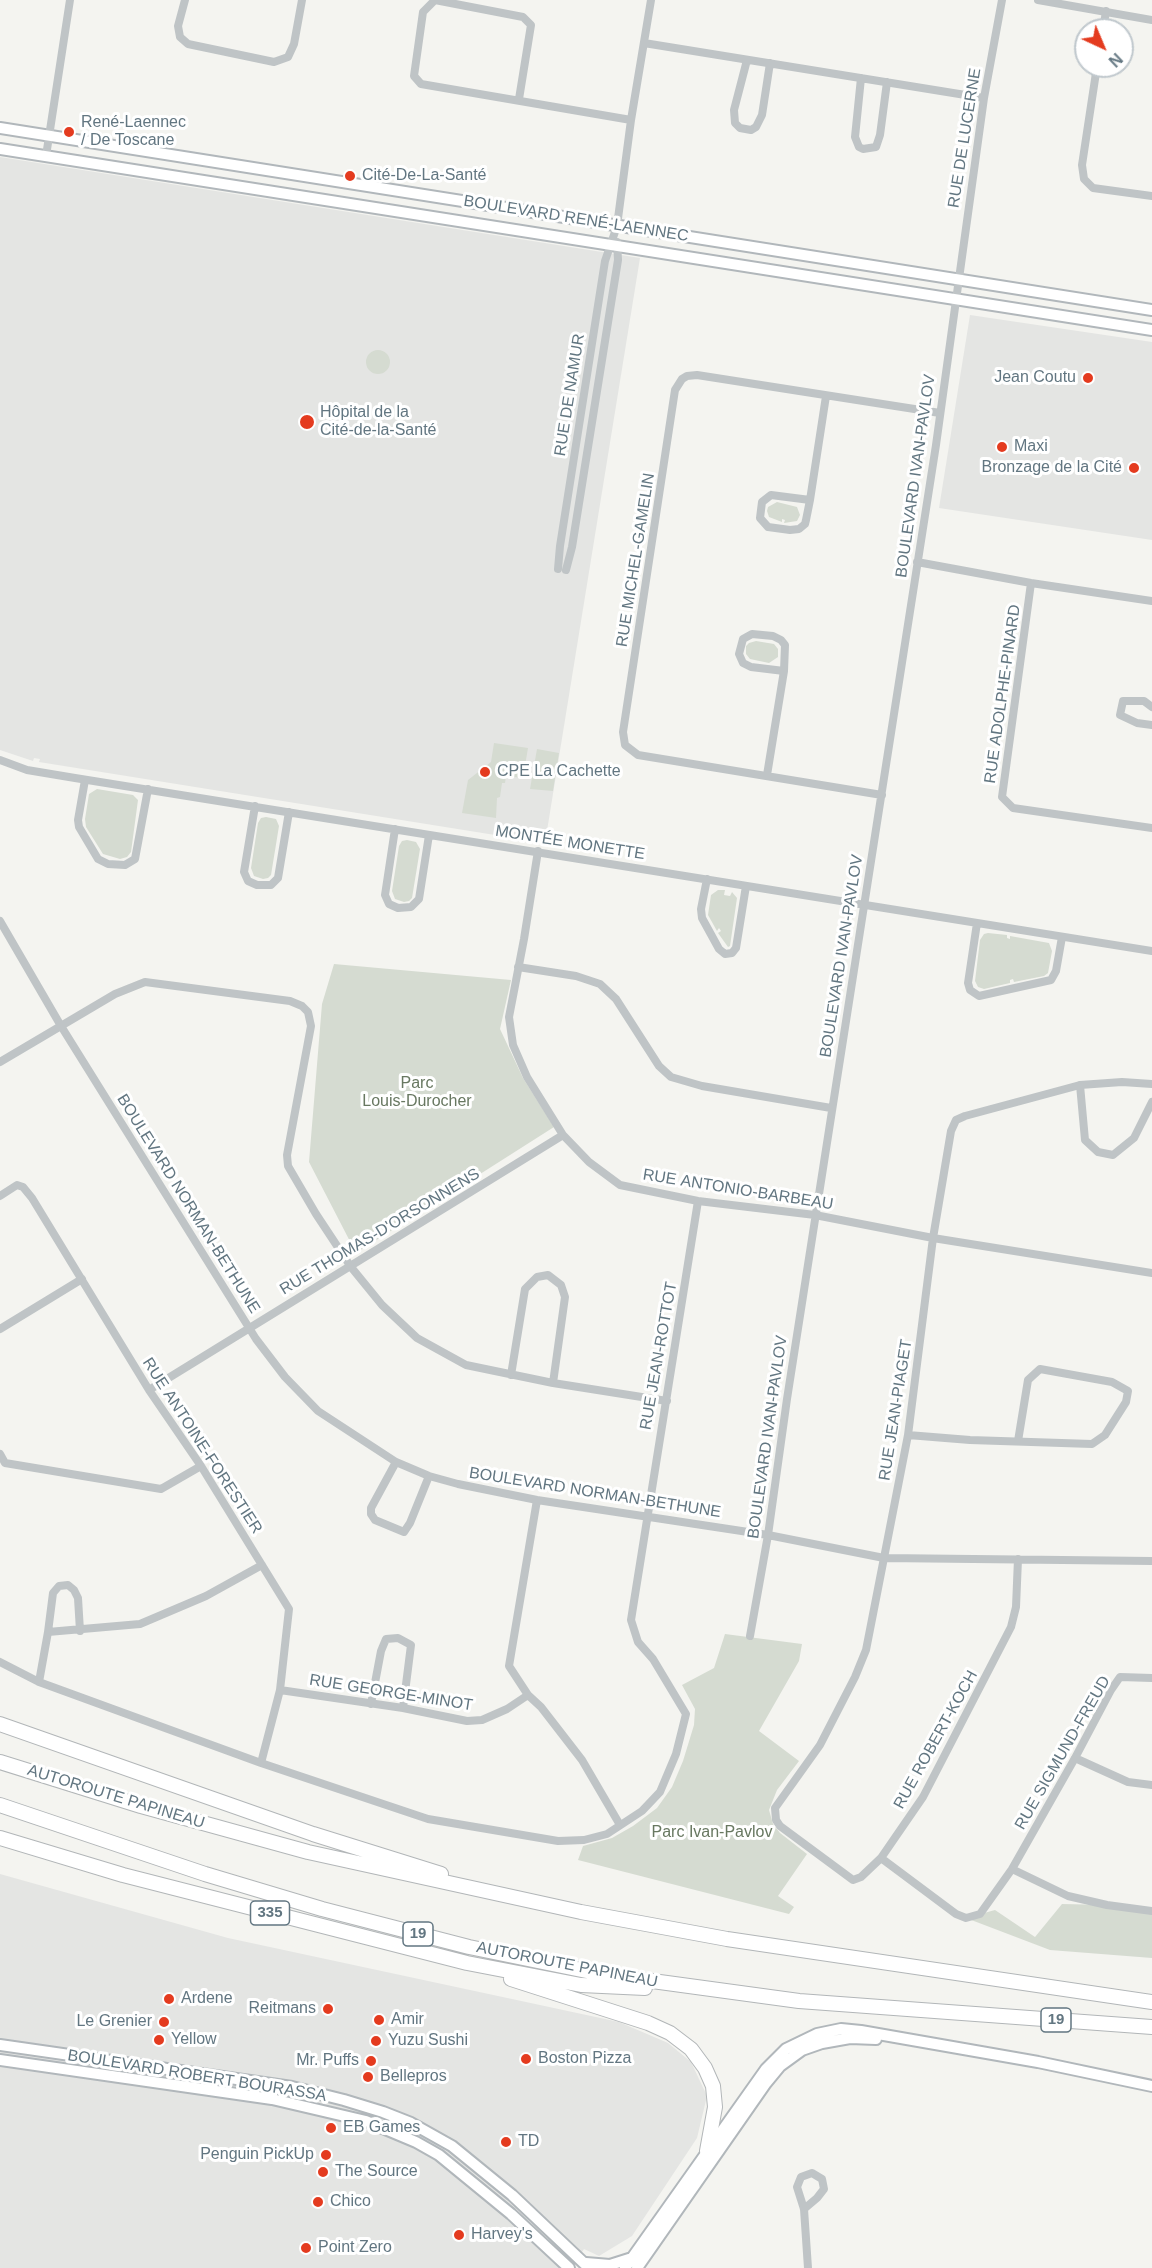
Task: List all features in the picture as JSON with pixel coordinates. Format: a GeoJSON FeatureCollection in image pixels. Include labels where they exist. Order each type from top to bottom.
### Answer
{"type":"FeatureCollection","features":[{"type":"Feature","properties":{"kind":"highway"},"geometry":{"type":"LineString","coordinates":[[0,1716],[53,1743]]}},
{"type":"Feature","properties":{"kind":"highway"},"geometry":{"type":"LineString","coordinates":[[0,1724],[313,1834],[539,1903]]}},
{"type":"Feature","properties":{"kind":"highway","name":"AUTOROUTE PAPINEAU"},"geometry":{"type":"LineString","coordinates":[[0,1762],[252,1838],[374,1868],[539,1903],[726,1939],[1152,2002]]}},
{"type":"Feature","properties":{"kind":"highway","name":"AUTOROUTE PAPINEAU"},"geometry":{"type":"LineString","coordinates":[[0,1805],[205,1874],[396,1929],[601,1974],[725,1992],[876,2008],[1152,2027]]}},
{"type":"Feature","properties":{"kind":"highway","name":"335"},"geometry":{"type":"LineString","coordinates":[[0,1838],[74,1861],[467,1963],[581,1985],[725,1992]]}},
{"type":"Feature","properties":{"kind":"highway"},"geometry":{"type":"LineString","coordinates":[[0,1847],[74,1861]]}},
{"type":"Feature","properties":{"kind":"highway"},"geometry":{"type":"LineString","coordinates":[[467,1963],[554,1994],[648,2023],[681,2040],[698,2058],[713,2085],[715,2107],[707,2151]]}},
{"type":"Feature","properties":{"kind":"street"},"geometry":{"type":"LineString","coordinates":[[46,156],[70,0]]}},
{"type":"Feature","properties":{"kind":"street"},"geometry":{"type":"LineString","coordinates":[[185,0],[178,26],[180,37],[188,44],[274,62],[288,57],[294,44],[302,0]]}},
{"type":"Feature","properties":{"kind":"street"},"geometry":{"type":"LineString","coordinates":[[519,99],[531,25],[523,16],[435,0],[423,12],[414,76],[421,84],[631,120]]}},
{"type":"Feature","properties":{"kind":"street","name":"RUE DE NAMUR"},"geometry":{"type":"LineString","coordinates":[[614,245],[618,260],[572,547],[562,570],[560,546],[605,261],[614,245],[631,120],[651,0]]}},
{"type":"Feature","properties":{"kind":"street","name":"RUE DE LUCERNE"},"geometry":{"type":"LineString","coordinates":[[958,280],[984,98],[1002,0]]}},
{"type":"Feature","properties":{"kind":"street"},"geometry":{"type":"LineString","coordinates":[[1038,0],[1152,20]]}},
{"type":"Feature","properties":{"kind":"street"},"geometry":{"type":"LineString","coordinates":[[1105,18],[1106,11]]}},
{"type":"Feature","properties":{"kind":"street"},"geometry":{"type":"LineString","coordinates":[[644,43],[984,98]]}},
{"type":"Feature","properties":{"kind":"street"},"geometry":{"type":"LineString","coordinates":[[747,60],[734,110],[735,123],[740,128],[751,130],[756,127],[762,115],[770,63]]}},
{"type":"Feature","properties":{"kind":"street"},"geometry":{"type":"LineString","coordinates":[[861,78],[855,137],[858,147],[863,148],[876,147],[880,135],[887,82]]}},
{"type":"Feature","properties":{"kind":"street"},"geometry":{"type":"LineString","coordinates":[[1095,78],[1082,165],[1084,179],[1093,188],[1152,196]]}},
{"type":"Feature","properties":{"kind":"street","name":"BOULEVARD RENÉ-LAENNEC"},"geometry":{"type":"LineString","coordinates":[[0,128],[1152,310]]}},
{"type":"Feature","properties":{"kind":"street","name":"BOULEVARD RENÉ-LAENNEC"},"geometry":{"type":"LineString","coordinates":[[0,149],[1152,330]]}},
{"type":"Feature","properties":{"kind":"street","name":"BOULEVARD IVAN-PAVLOV"},"geometry":{"type":"LineString","coordinates":[[750,1636],[768,1535],[831,1108],[882,795],[958,280]]}},
{"type":"Feature","properties":{"kind":"street","name":"RUE MICHEL-GAMELIN"},"geometry":{"type":"LineString","coordinates":[[882,795],[641,756],[629,750],[624,742],[623,732],[676,387],[682,379],[690,375],[940,413]]}},
{"type":"Feature","properties":{"kind":"street"},"geometry":{"type":"LineString","coordinates":[[810,500],[777,495],[768,496],[761,504],[760,518],[768,527],[797,530],[806,522],[810,500],[826,396]]}},
{"type":"Feature","properties":{"kind":"street"},"geometry":{"type":"LineString","coordinates":[[917,562],[1031,583],[1152,601]]}},
{"type":"Feature","properties":{"kind":"street","name":"RUE ADOLPHE-PINARD"},"geometry":{"type":"LineString","coordinates":[[1031,583],[1002,797],[1013,808],[1152,828]]}},
{"type":"Feature","properties":{"kind":"street"},"geometry":{"type":"LineString","coordinates":[[767,776],[783,670],[786,648],[779,638],[752,634],[741,641],[739,657],[746,665],[783,670]]}},
{"type":"Feature","properties":{"kind":"street"},"geometry":{"type":"LineString","coordinates":[[1152,708],[1144,701],[1123,701],[1120,715],[1137,723],[1152,725]]}},
{"type":"Feature","properties":{"kind":"street","name":"MONTÉE MONETTE"},"geometry":{"type":"LineString","coordinates":[[0,760],[27,770],[85,780],[1152,951]]}},
{"type":"Feature","properties":{"kind":"street"},"geometry":{"type":"LineString","coordinates":[[85,780],[79,827],[98,859],[108,864],[125,865],[135,859],[148,789]]}},
{"type":"Feature","properties":{"kind":"street"},"geometry":{"type":"LineString","coordinates":[[255,806],[244,872],[248,881],[254,884],[269,886],[277,880],[289,812]]}},
{"type":"Feature","properties":{"kind":"street"},"geometry":{"type":"LineString","coordinates":[[395,829],[385,895],[389,904],[398,908],[411,907],[419,900],[429,835]]}},
{"type":"Feature","properties":{"kind":"street","name":"RUE ANTONIO-BARBEAU"},"geometry":{"type":"LineString","coordinates":[[538,851],[509,1017],[513,1045],[527,1077],[563,1135],[588,1162],[620,1185],[698,1201],[815,1215],[933,1238],[1152,1273]]}},
{"type":"Feature","properties":{"kind":"street"},"geometry":{"type":"LineString","coordinates":[[707,879],[701,909],[702,918],[719,949],[725,954],[732,953],[736,948],[746,886]]}},
{"type":"Feature","properties":{"kind":"street","name":"BOULEVARD NORMAN-BETHUNE"},"geometry":{"type":"LineString","coordinates":[[0,921],[61,1026],[248,1327],[285,1377],[318,1411],[396,1462],[429,1476],[458,1484],[537,1500],[768,1535],[884,1558],[1152,1561]]}},
{"type":"Feature","properties":{"kind":"street"},"geometry":{"type":"LineString","coordinates":[[977,922],[968,983],[970,990],[979,996],[1051,980],[1056,971],[1062,937]]}},
{"type":"Feature","properties":{"kind":"street"},"geometry":{"type":"LineString","coordinates":[[518,967],[576,976],[600,984],[616,999],[659,1066],[671,1077],[702,1086],[831,1108]]}},
{"type":"Feature","properties":{"kind":"street"},"geometry":{"type":"LineString","coordinates":[[0,1062],[115,994],[145,982],[290,1001],[302,1006],[308,1012],[311,1026],[287,1155],[288,1166],[351,1267],[382,1305],[417,1338],[466,1365],[552,1383],[667,1401]]}},
{"type":"Feature","properties":{"kind":"street","name":"RUE JEAN-PIAGET"},"geometry":{"type":"LineString","coordinates":[[775,1808],[820,1745],[855,1677],[866,1650],[908,1435],[933,1238],[951,1131],[956,1120],[1080,1085],[1122,1082],[1152,1084]]}},
{"type":"Feature","properties":{"kind":"street"},"geometry":{"type":"LineString","coordinates":[[1080,1085],[1085,1140],[1098,1152],[1113,1155],[1134,1138],[1152,1102]]}},
{"type":"Feature","properties":{"kind":"street","name":"RUE THOMAS-D'ORSONNENS"},"geometry":{"type":"LineString","coordinates":[[149,1390],[563,1135]]}},
{"type":"Feature","properties":{"kind":"street","name":"RUE ANTOINE-FORESTIER"},"geometry":{"type":"LineString","coordinates":[[0,1196],[17,1185],[23,1187],[149,1390],[201,1466],[289,1609],[280,1690],[261,1763]]}},
{"type":"Feature","properties":{"kind":"street","name":"RUE JEAN-ROTTOT"},"geometry":{"type":"LineString","coordinates":[[648,1515],[660,1428],[667,1401],[698,1201]]}},
{"type":"Feature","properties":{"kind":"street"},"geometry":{"type":"LineString","coordinates":[[510,1375],[525,1289],[537,1277],[548,1275],[561,1285],[565,1297],[552,1383]]}},
{"type":"Feature","properties":{"kind":"street"},"geometry":{"type":"LineString","coordinates":[[0,1329],[82,1279]]}},
{"type":"Feature","properties":{"kind":"street"},"geometry":{"type":"LineString","coordinates":[[908,1435],[970,1440],[1092,1444],[1105,1435],[1126,1402],[1128,1391],[1112,1382],[1040,1369],[1028,1380],[1018,1441]]}},
{"type":"Feature","properties":{"kind":"street"},"geometry":{"type":"LineString","coordinates":[[0,1454],[5,1464],[161,1489],[201,1466]]}},
{"type":"Feature","properties":{"kind":"street"},"geometry":{"type":"LineString","coordinates":[[396,1462],[371,1508],[371,1514],[375,1520],[404,1532],[429,1476]]}},
{"type":"Feature","properties":{"kind":"street"},"geometry":{"type":"LineString","coordinates":[[537,1500],[509,1666],[528,1695],[541,1707],[582,1760],[620,1825]]}},
{"type":"Feature","properties":{"kind":"street"},"geometry":{"type":"LineString","coordinates":[[0,1662],[39,1682],[261,1763],[428,1819],[558,1841],[608,1834],[642,1811],[660,1792],[676,1754],[686,1714],[653,1659],[638,1642],[631,1620],[648,1515]]}},
{"type":"Feature","properties":{"kind":"street","name":"RUE ROBERT-KOCH"},"geometry":{"type":"LineString","coordinates":[[775,1808],[776,1820],[780,1826],[852,1880],[861,1877],[881,1858],[923,1797],[1011,1628],[1016,1607],[1018,1559]]}},
{"type":"Feature","properties":{"kind":"street"},"geometry":{"type":"LineString","coordinates":[[48,1632],[140,1624],[206,1596],[262,1565]]}},
{"type":"Feature","properties":{"kind":"street"},"geometry":{"type":"LineString","coordinates":[[39,1682],[53,1593],[59,1586],[68,1585],[78,1598],[80,1631]]}},
{"type":"Feature","properties":{"kind":"street"},"geometry":{"type":"LineString","coordinates":[[371,1704],[381,1651],[386,1639],[398,1638],[411,1645],[403,1708]]}},
{"type":"Feature","properties":{"kind":"street","name":"RUE SIGMUND-FREUD"},"geometry":{"type":"LineString","coordinates":[[881,1858],[956,1914],[966,1918],[980,1914],[1012,1869],[1120,1677],[1152,1678]]}},
{"type":"Feature","properties":{"kind":"street","name":"RUE GEORGE-MINOT"},"geometry":{"type":"LineString","coordinates":[[280,1690],[403,1708],[467,1721],[482,1720],[507,1709],[528,1695]]}},
{"type":"Feature","properties":{"kind":"street"},"geometry":{"type":"LineString","coordinates":[[1075,1758],[1128,1782],[1152,1785]]}},
{"type":"Feature","properties":{"kind":"street"},"geometry":{"type":"LineString","coordinates":[[1012,1869],[1068,1896],[1107,1905],[1152,1911]]}},
{"type":"Feature","properties":{"kind":"street"},"geometry":{"type":"LineString","coordinates":[[635,2263],[707,2151],[769,2065],[786,2049],[826,2031],[849,2030],[927,2043],[1038,2062],[1152,2086]]}},
{"type":"Feature","properties":{"kind":"street"},"geometry":{"type":"LineString","coordinates":[[625,2268],[635,2263],[766,2083],[785,2062],[808,2048],[835,2040],[858,2038],[927,2043]]}},
{"type":"Feature","properties":{"kind":"street","name":"BOULEVARD ROBERT BOURASSA"},"geometry":{"type":"LineString","coordinates":[[0,2045],[292,2087],[345,2100],[411,2122],[452,2146],[512,2195],[587,2266]]}},
{"type":"Feature","properties":{"kind":"street","name":"BOULEVARD ROBERT BOURASSA"},"geometry":{"type":"LineString","coordinates":[[0,2060],[272,2099],[366,2121],[416,2142],[439,2155],[511,2214],[569,2268]]}},
{"type":"Feature","properties":{"kind":"street"},"geometry":{"type":"LineString","coordinates":[[804,2209],[818,2198],[824,2189],[822,2179],[812,2173],[801,2176],[797,2183],[797,2193],[804,2209],[808,2268]]}},
{"type":"Feature","properties":{"kind":"street"},"geometry":{"type":"LineString","coordinates":[[587,2266],[635,2263]]}},
{"type":"Feature","properties":{"kind":"shaded area","name":"Hôpital de la Cité-de-la-Santé"},"geometry":{"type":"Polygon","coordinates":[[[0,157],[640,258],[545,843],[39,762],[40,759],[34,758],[33,761],[0,750],[0,157]]]}},
{"type":"Feature","properties":{"kind":"shaded area"},"geometry":{"type":"Polygon","coordinates":[[[970,315],[1152,342],[1152,540],[939,508],[970,315]]]}},
{"type":"Feature","properties":{"kind":"shaded area"},"geometry":{"type":"Polygon","coordinates":[[[0,1874],[228,1938],[619,2022],[668,2043],[691,2062],[707,2096],[697,2138],[632,2236],[599,2256],[584,2249],[572,2268],[0,2268],[0,1874]]]}},
{"type":"Feature","properties":{"kind":"green space"},"geometry":{"type":"Polygon","coordinates":[[[378,350],[386,354],[390,362],[386,370],[378,374],[370,370],[366,362],[370,354],[378,350]]]}},
{"type":"Feature","properties":{"kind":"green space"},"geometry":{"type":"Polygon","coordinates":[[[777,502],[797,507],[800,515],[797,521],[784,523],[785,520],[782,519],[782,522],[769,517],[768,507],[777,502]]]}},
{"type":"Feature","properties":{"kind":"green space"},"geometry":{"type":"Polygon","coordinates":[[[756,641],[774,644],[778,649],[778,657],[769,663],[750,659],[746,654],[746,646],[756,641]]]}},
{"type":"Feature","properties":{"kind":"green space"},"geometry":{"type":"Polygon","coordinates":[[[494,743],[528,748],[523,778],[506,776],[505,783],[502,783],[500,797],[497,798],[496,818],[462,813],[468,780],[491,762],[494,743]]]}},
{"type":"Feature","properties":{"kind":"green space"},"geometry":{"type":"Polygon","coordinates":[[[537,749],[559,753],[553,791],[530,789],[537,749]]]}},
{"type":"Feature","properties":{"kind":"green space"},"geometry":{"type":"Polygon","coordinates":[[[97,789],[133,795],[138,800],[131,852],[127,857],[120,859],[103,854],[86,827],[89,794],[97,789]]]}},
{"type":"Feature","properties":{"kind":"green space"},"geometry":{"type":"Polygon","coordinates":[[[261,818],[276,819],[279,826],[271,875],[263,879],[254,876],[251,868],[258,823],[261,818]]]}},
{"type":"Feature","properties":{"kind":"green space"},"geometry":{"type":"Polygon","coordinates":[[[402,841],[416,842],[420,849],[412,898],[404,902],[395,899],[392,891],[399,846],[402,841]]]}},
{"type":"Feature","properties":{"kind":"green space"},"geometry":{"type":"Polygon","coordinates":[[[718,890],[725,890],[724,895],[730,896],[732,892],[737,898],[728,947],[718,933],[721,931],[719,928],[717,931],[708,915],[711,895],[718,890]]]}},
{"type":"Feature","properties":{"kind":"green space"},"geometry":{"type":"Polygon","coordinates":[[[984,934],[1007,935],[1010,939],[1010,936],[1049,943],[1052,951],[1048,973],[1044,976],[1014,982],[1013,979],[1010,983],[984,989],[978,987],[975,981],[980,940],[984,934]]]}},
{"type":"Feature","properties":{"kind":"green space","name":"Parc Louis-Durocher"},"geometry":{"type":"Polygon","coordinates":[[[334,964],[511,980],[500,1029],[523,1078],[554,1127],[356,1253],[309,1162],[322,1004],[334,964]]]}},
{"type":"Feature","properties":{"kind":"green space","name":"Parc Ivan-Pavlov"},"geometry":{"type":"Polygon","coordinates":[[[725,1634],[802,1644],[799,1661],[759,1731],[799,1761],[777,1790],[769,1810],[773,1824],[780,1833],[807,1854],[778,1896],[794,1907],[789,1914],[578,1860],[583,1846],[612,1838],[633,1826],[657,1808],[672,1787],[694,1725],[695,1709],[682,1685],[714,1668],[725,1634]]]}},
{"type":"Feature","properties":{"kind":"green space"},"geometry":{"type":"Polygon","coordinates":[[[1062,1904],[1107,1905],[1152,1911],[1152,1958],[1050,1950],[966,1918],[995,1910],[1035,1937],[1062,1904]]]}},
{"type":"Feature","properties":{"kind":"place","name":"René-Laennec / De Toscane"},"geometry":{"type":"Point","coordinates":[69,132]}},
{"type":"Feature","properties":{"kind":"place","name":"Cité-De-La-Santé"},"geometry":{"type":"Point","coordinates":[350,176]}},
{"type":"Feature","properties":{"kind":"place","name":"Jean Coutu"},"geometry":{"type":"Point","coordinates":[1088,378]}},
{"type":"Feature","properties":{"kind":"place","name":"Hôpital de la Cité-de-la-Santé"},"geometry":{"type":"Point","coordinates":[307,422]}},
{"type":"Feature","properties":{"kind":"place","name":"Maxi"},"geometry":{"type":"Point","coordinates":[1002,447]}},
{"type":"Feature","properties":{"kind":"place","name":"Bronzage de la Cité"},"geometry":{"type":"Point","coordinates":[1134,468]}},
{"type":"Feature","properties":{"kind":"place","name":"CPE La Cachette"},"geometry":{"type":"Point","coordinates":[485,772]}},
{"type":"Feature","properties":{"kind":"place","name":"Ardene"},"geometry":{"type":"Point","coordinates":[169,1999]}},
{"type":"Feature","properties":{"kind":"place","name":"Reitmans"},"geometry":{"type":"Point","coordinates":[328,2009]}},
{"type":"Feature","properties":{"kind":"place","name":"Amir"},"geometry":{"type":"Point","coordinates":[379,2020]}},
{"type":"Feature","properties":{"kind":"place","name":"Le Grenier"},"geometry":{"type":"Point","coordinates":[164,2022]}},
{"type":"Feature","properties":{"kind":"place","name":"Yellow"},"geometry":{"type":"Point","coordinates":[159,2040]}},
{"type":"Feature","properties":{"kind":"place","name":"Yuzu Sushi"},"geometry":{"type":"Point","coordinates":[376,2041]}},
{"type":"Feature","properties":{"kind":"place","name":"Boston Pizza"},"geometry":{"type":"Point","coordinates":[526,2059]}},
{"type":"Feature","properties":{"kind":"place","name":"Mr. Puffs"},"geometry":{"type":"Point","coordinates":[371,2061]}},
{"type":"Feature","properties":{"kind":"place","name":"Bellepros"},"geometry":{"type":"Point","coordinates":[368,2077]}},
{"type":"Feature","properties":{"kind":"place","name":"EB Games"},"geometry":{"type":"Point","coordinates":[331,2128]}},
{"type":"Feature","properties":{"kind":"place","name":"TD"},"geometry":{"type":"Point","coordinates":[506,2142]}},
{"type":"Feature","properties":{"kind":"place","name":"Penguin PickUp"},"geometry":{"type":"Point","coordinates":[326,2155]}},
{"type":"Feature","properties":{"kind":"place","name":"The Source"},"geometry":{"type":"Point","coordinates":[323,2172]}},
{"type":"Feature","properties":{"kind":"place","name":"Chico"},"geometry":{"type":"Point","coordinates":[318,2202]}},
{"type":"Feature","properties":{"kind":"place","name":"Harvey's"},"geometry":{"type":"Point","coordinates":[459,2235]}},
{"type":"Feature","properties":{"kind":"place","name":"Point Zero"},"geometry":{"type":"Point","coordinates":[306,2248]}}]}
